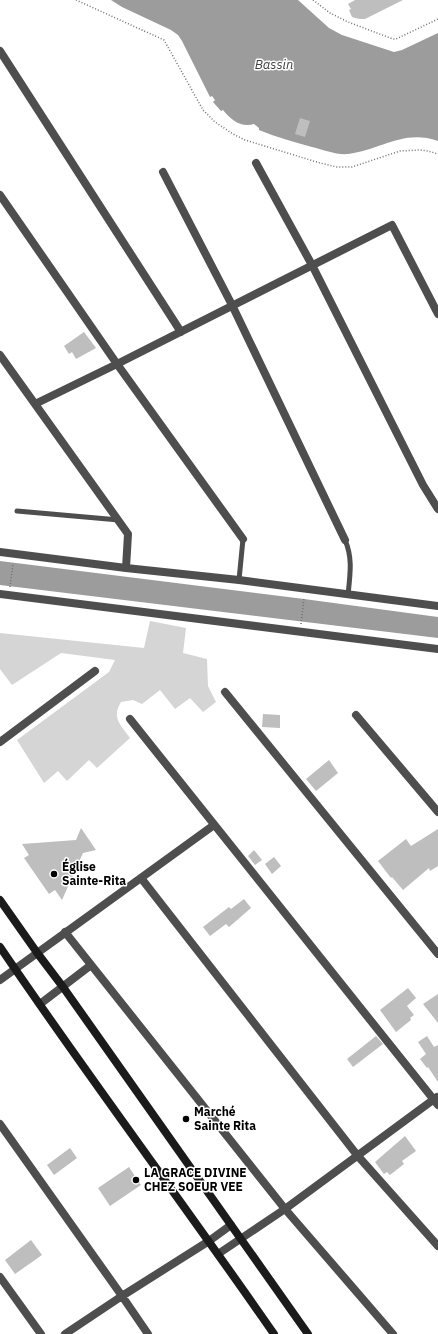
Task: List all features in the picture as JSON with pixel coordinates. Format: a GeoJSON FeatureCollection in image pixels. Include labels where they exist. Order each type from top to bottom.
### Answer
{"type":"FeatureCollection","features":[{"type":"Feature","properties":{"kind":"street"},"geometry":{"type":"LineString","coordinates":[[0,51],[181,332]]}},
{"type":"Feature","properties":{"kind":"street"},"geometry":{"type":"LineString","coordinates":[[256,163],[312,265],[423,485],[438,509]]}},
{"type":"Feature","properties":{"kind":"street"},"geometry":{"type":"LineString","coordinates":[[163,172],[232,306],[346,540]]}},
{"type":"Feature","properties":{"kind":"street"},"geometry":{"type":"LineString","coordinates":[[0,195],[243,539]]}},
{"type":"Feature","properties":{"kind":"street"},"geometry":{"type":"LineString","coordinates":[[35,404],[118,364],[392,225],[438,314]]}},
{"type":"Feature","properties":{"kind":"street"},"geometry":{"type":"LineString","coordinates":[[0,355],[128,534],[126,568]]}},
{"type":"Feature","properties":{"kind":"street"},"geometry":{"type":"LineString","coordinates":[[0,552],[126,568],[239,580],[438,606]]}},
{"type":"Feature","properties":{"kind":"street"},"geometry":{"type":"LineString","coordinates":[[0,594],[438,649]]}},
{"type":"Feature","properties":{"kind":"street"},"geometry":{"type":"LineString","coordinates":[[0,742],[95,671]]}},
{"type":"Feature","properties":{"kind":"street"},"geometry":{"type":"LineString","coordinates":[[225,692],[438,954]]}},
{"type":"Feature","properties":{"kind":"street"},"geometry":{"type":"LineString","coordinates":[[356,715],[438,812]]}},
{"type":"Feature","properties":{"kind":"street"},"geometry":{"type":"LineString","coordinates":[[130,719],[436,1100],[357,1155],[285,1209],[218,1254]]}},
{"type":"Feature","properties":{"kind":"street"},"geometry":{"type":"LineString","coordinates":[[0,980],[38,954],[65,932],[214,825]]}},
{"type":"Feature","properties":{"kind":"street"},"geometry":{"type":"LineString","coordinates":[[140,878],[357,1155],[438,1246]]}},
{"type":"Feature","properties":{"kind":"street"},"geometry":{"type":"LineString","coordinates":[[0,900],[308,1334]]}},
{"type":"Feature","properties":{"kind":"street"},"geometry":{"type":"LineString","coordinates":[[65,932],[285,1209],[393,1334]]}},
{"type":"Feature","properties":{"kind":"street"},"geometry":{"type":"LineString","coordinates":[[0,947],[274,1334]]}},
{"type":"Feature","properties":{"kind":"street"},"geometry":{"type":"LineString","coordinates":[[40,1004],[91,965]]}},
{"type":"Feature","properties":{"kind":"street"},"geometry":{"type":"LineString","coordinates":[[0,1124],[148,1334]]}},
{"type":"Feature","properties":{"kind":"street"},"geometry":{"type":"LineString","coordinates":[[65,1334],[209,1241],[231,1225]]}},
{"type":"Feature","properties":{"kind":"street"},"geometry":{"type":"LineString","coordinates":[[0,1278],[41,1334]]}},
{"type":"Feature","properties":{"kind":"lane"},"geometry":{"type":"LineString","coordinates":[[17,511],[119,520]]}},
{"type":"Feature","properties":{"kind":"lane"},"geometry":{"type":"LineString","coordinates":[[239,580],[243,539]]}},
{"type":"Feature","properties":{"kind":"lane"},"geometry":{"type":"LineString","coordinates":[[346,540],[349,549],[351,568],[348,595]]}},
{"type":"Feature","properties":{"kind":"path"},"geometry":{"type":"LineString","coordinates":[[76,0],[164,40],[203,110],[215,122],[245,140],[337,167],[352,167],[400,151],[428,150],[438,154]]}},
{"type":"Feature","properties":{"kind":"path"},"geometry":{"type":"LineString","coordinates":[[313,0],[330,13],[348,22],[393,38],[398,38],[438,19]]}},
{"type":"Feature","properties":{"kind":"path"},"geometry":{"type":"LineString","coordinates":[[10,587],[13,563]]}},
{"type":"Feature","properties":{"kind":"path"},"geometry":{"type":"LineString","coordinates":[[301,621],[304,599]]}},
{"type":"Feature","properties":{"kind":"shaded area"},"geometry":{"type":"Polygon","coordinates":[[[150,621],[186,628],[183,653],[207,659],[208,686],[216,702],[203,712],[190,698],[175,709],[160,690],[142,704],[133,700],[121,702],[117,713],[118,721],[130,738],[97,768],[89,760],[67,781],[58,771],[44,783],[17,740],[109,672],[115,660],[61,653],[12,685],[0,669],[0,633],[144,648],[150,621]]]}},
{"type":"Feature","properties":{"kind":"water","name":"Bassin"},"geometry":{"type":"Polygon","coordinates":[[[111,0],[298,0],[329,28],[342,35],[394,52],[402,50],[438,33],[438,141],[414,137],[360,152],[339,154],[272,135],[259,130],[259,128],[254,124],[241,124],[229,117],[223,110],[221,111],[213,102],[215,100],[212,96],[210,97],[178,35],[111,0]]]}},
{"type":"Feature","properties":{"kind":"water"},"geometry":{"type":"Polygon","coordinates":[[[0,561],[438,617],[438,638],[0,585],[0,561]]]}},
{"type":"Feature","properties":{"kind":"building"},"geometry":{"type":"Polygon","coordinates":[[[355,0],[403,0],[365,19],[360,19],[352,17],[349,10],[351,9],[348,4],[355,0]]]}},
{"type":"Feature","properties":{"kind":"building"},"geometry":{"type":"Polygon","coordinates":[[[300,118],[310,121],[305,137],[295,134],[300,118]]]}},
{"type":"Feature","properties":{"kind":"building"},"geometry":{"type":"Polygon","coordinates":[[[84,332],[96,348],[76,359],[72,352],[69,354],[64,346],[84,332]]]}},
{"type":"Feature","properties":{"kind":"building"},"geometry":{"type":"Polygon","coordinates":[[[263,714],[280,715],[280,728],[262,727],[263,714]]]}},
{"type":"Feature","properties":{"kind":"building"},"geometry":{"type":"Polygon","coordinates":[[[329,760],[338,773],[316,791],[306,779],[329,760]]]}},
{"type":"Feature","properties":{"kind":"building","name":"Église Sainte-Rita"},"geometry":{"type":"Polygon","coordinates":[[[81,828],[96,850],[83,853],[62,900],[55,890],[49,894],[24,858],[29,855],[22,844],[76,840],[81,828]]]}},
{"type":"Feature","properties":{"kind":"building"},"geometry":{"type":"Polygon","coordinates":[[[438,829],[438,866],[430,871],[429,868],[403,890],[392,877],[391,878],[378,861],[406,839],[411,846],[438,829]]]}},
{"type":"Feature","properties":{"kind":"building"},"geometry":{"type":"Polygon","coordinates":[[[254,850],[262,860],[255,865],[248,856],[254,850]]]}},
{"type":"Feature","properties":{"kind":"building"},"geometry":{"type":"Polygon","coordinates":[[[274,857],[281,866],[272,874],[265,864],[274,857]]]}},
{"type":"Feature","properties":{"kind":"building"},"geometry":{"type":"Polygon","coordinates":[[[244,899],[251,908],[229,927],[226,924],[210,936],[203,927],[229,907],[231,909],[244,899]]]}},
{"type":"Feature","properties":{"kind":"building"},"geometry":{"type":"Polygon","coordinates":[[[408,988],[416,998],[407,1006],[414,1015],[410,1018],[411,1020],[396,1032],[380,1010],[408,988]]]}},
{"type":"Feature","properties":{"kind":"building"},"geometry":{"type":"Polygon","coordinates":[[[438,994],[438,1023],[423,1004],[438,994]]]}},
{"type":"Feature","properties":{"kind":"building"},"geometry":{"type":"Polygon","coordinates":[[[376,1036],[383,1044],[353,1067],[347,1059],[376,1036]]]}},
{"type":"Feature","properties":{"kind":"building"},"geometry":{"type":"Polygon","coordinates":[[[427,1036],[434,1047],[438,1045],[438,1082],[428,1067],[427,1068],[420,1059],[426,1054],[418,1042],[427,1036]]]}},
{"type":"Feature","properties":{"kind":"building"},"geometry":{"type":"Polygon","coordinates":[[[405,1136],[416,1151],[402,1161],[404,1164],[390,1175],[387,1172],[384,1174],[375,1162],[405,1136]]]}},
{"type":"Feature","properties":{"kind":"building"},"geometry":{"type":"Polygon","coordinates":[[[70,1148],[77,1158],[54,1175],[47,1165],[70,1148]]]}},
{"type":"Feature","properties":{"kind":"building"},"geometry":{"type":"Polygon","coordinates":[[[129,1167],[141,1185],[110,1206],[98,1188],[129,1167]]]}},
{"type":"Feature","properties":{"kind":"building"},"geometry":{"type":"Polygon","coordinates":[[[31,1240],[42,1255],[15,1274],[5,1260],[31,1240]]]}},
{"type":"Feature","properties":{"kind":"place","name":"Église Sainte-Rita"},"geometry":{"type":"Point","coordinates":[54,874]}},
{"type":"Feature","properties":{"kind":"place","name":"Marché Sainte Rita"},"geometry":{"type":"Point","coordinates":[186,1119]}},
{"type":"Feature","properties":{"kind":"place","name":"LA GRACE DIVINE CHEZ SOEUR VEE"},"geometry":{"type":"Point","coordinates":[136,1180]}}]}
